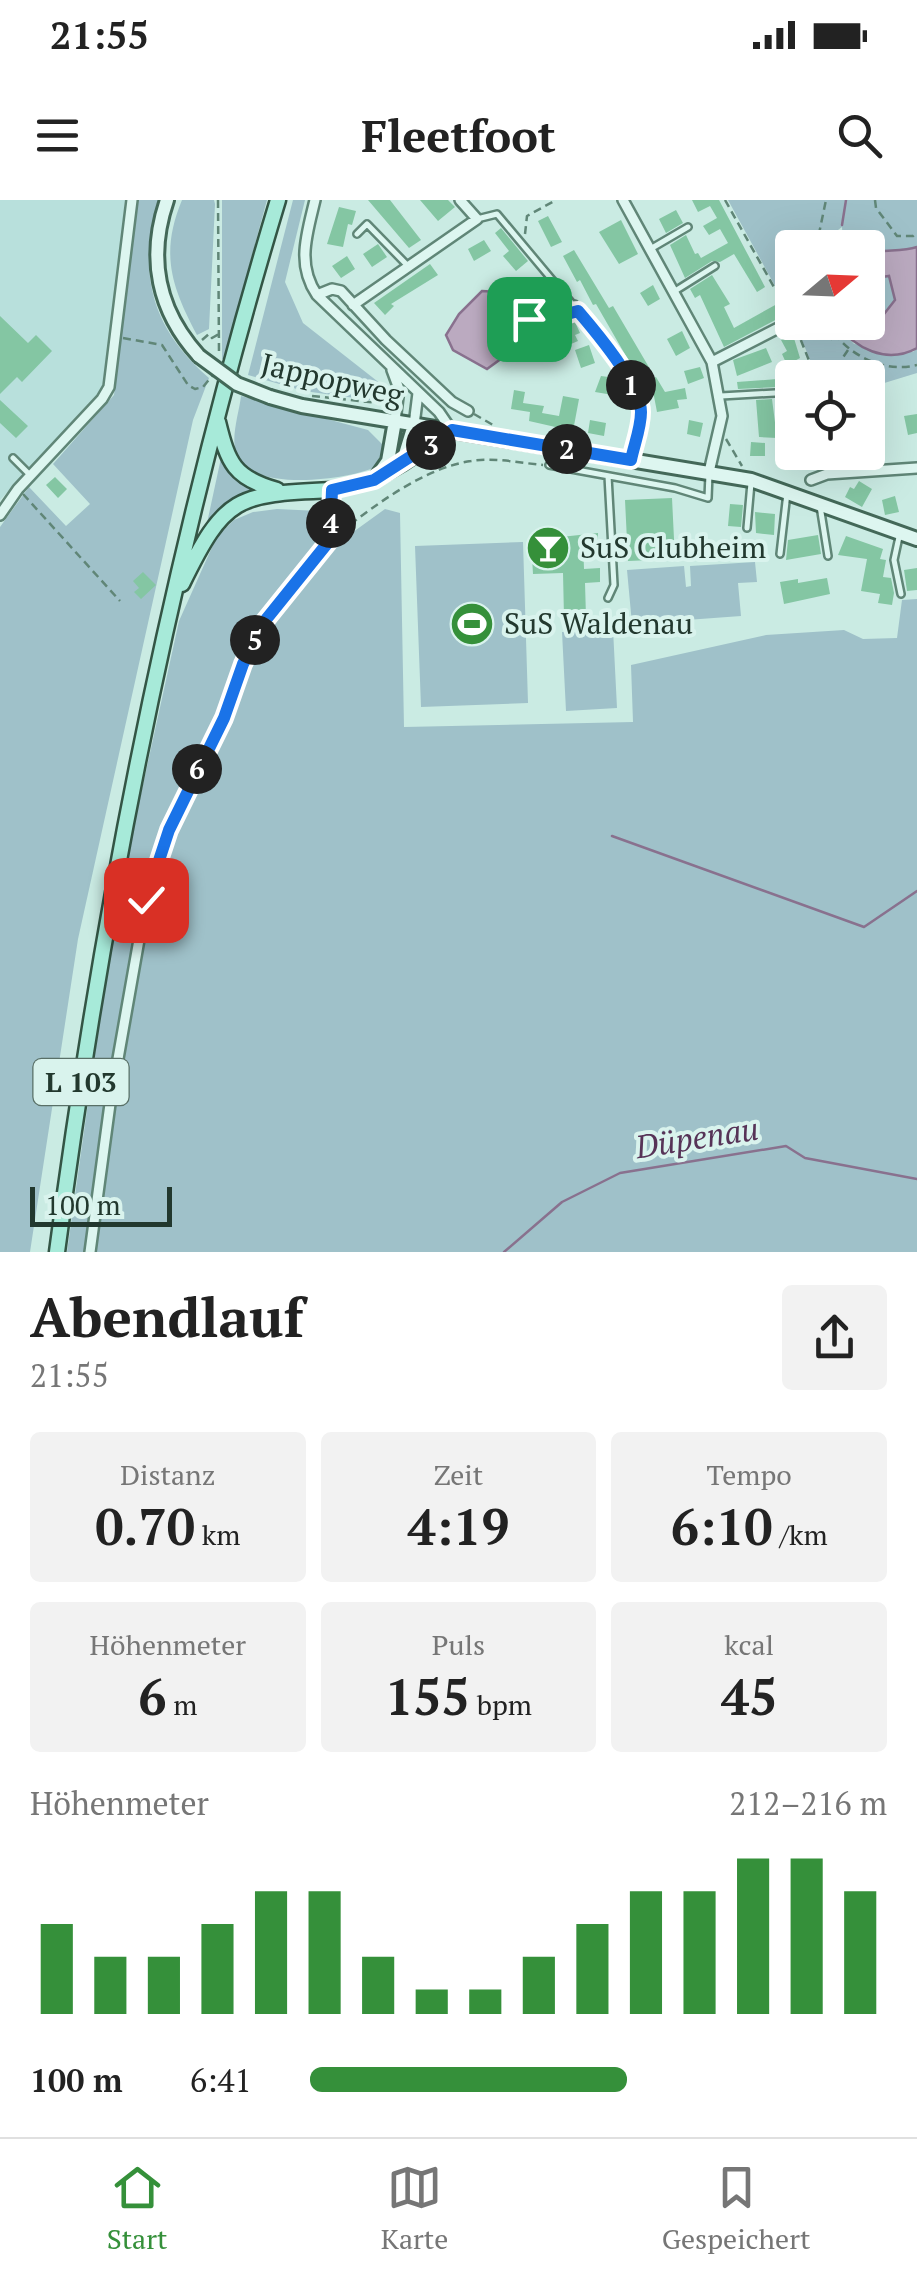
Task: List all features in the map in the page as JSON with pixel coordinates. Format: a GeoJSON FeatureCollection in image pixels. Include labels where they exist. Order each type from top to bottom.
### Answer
{"type":"FeatureCollection","features":[{"type":"Feature","properties":{"kind":"main road","name":"L 103"},"geometry":{"type":"LineString","coordinates":[[57,1252],[108,912],[170,608],[217,417],[277,201]]}},
{"type":"Feature","properties":{"kind":"main road"},"geometry":{"type":"LineString","coordinates":[[217,417],[234,469],[247,479],[283,491]]}},
{"type":"Feature","properties":{"kind":"main road"},"geometry":{"type":"LineString","coordinates":[[170,608],[218,519],[244,501],[283,491],[332,490]]}},
{"type":"Feature","properties":{"kind":"street"},"geometry":{"type":"LineString","coordinates":[[0,515],[18,489],[109,387],[132,200]]}},
{"type":"Feature","properties":{"kind":"street","name":"Jappopweg"},"geometry":{"type":"LineString","coordinates":[[168,200],[158,236],[158,281],[172,322],[237,384],[302,406],[751,480],[917,539]]}},
{"type":"Feature","properties":{"kind":"street"},"geometry":{"type":"LineString","coordinates":[[90,1252],[110,1104],[146,900],[169,830],[224,718],[243,664],[264,622],[330,540],[332,490],[374,480],[452,430],[439,412],[308,282],[304,264],[315,200]]}},
{"type":"Feature","properties":{"kind":"street"},"geometry":{"type":"LineString","coordinates":[[317,295],[342,291],[354,305],[477,218],[460,200]]}},
{"type":"Feature","properties":{"kind":"street"},"geometry":{"type":"LineString","coordinates":[[623,200],[712,362],[721,396],[720,428],[710,472]]}},
{"type":"Feature","properties":{"kind":"street","name":"Jappopweg"},"geometry":{"type":"LineString","coordinates":[[354,305],[425,377],[468,412]]}},
{"type":"Feature","properties":{"kind":"street"},"geometry":{"type":"LineString","coordinates":[[576,308],[639,398],[640,422],[631,460]]}},
{"type":"Feature","properties":{"kind":"street"},"geometry":{"type":"LineString","coordinates":[[712,362],[775,331]]}},
{"type":"Feature","properties":{"kind":"street"},"geometry":{"type":"LineString","coordinates":[[374,480],[388,461],[398,406],[399,390],[391,368]]}},
{"type":"Feature","properties":{"kind":"street"},"geometry":{"type":"LineString","coordinates":[[402,464],[418,393]]}},
{"type":"Feature","properties":{"kind":"street"},"geometry":{"type":"LineString","coordinates":[[811,480],[827,474],[917,468]]}},
{"type":"Feature","properties":{"kind":"lane"},"geometry":{"type":"LineString","coordinates":[[477,218],[496,214],[576,308]]}},
{"type":"Feature","properties":{"kind":"lane"},"geometry":{"type":"LineString","coordinates":[[357,234],[368,224],[408,266]]}},
{"type":"Feature","properties":{"kind":"lane"},"geometry":{"type":"LineString","coordinates":[[650,250],[688,227]]}},
{"type":"Feature","properties":{"kind":"lane"},"geometry":{"type":"LineString","coordinates":[[674,292],[715,266]]}},
{"type":"Feature","properties":{"kind":"lane"},"geometry":{"type":"LineString","coordinates":[[721,396],[775,393]]}},
{"type":"Feature","properties":{"kind":"lane"},"geometry":{"type":"LineString","coordinates":[[12,458],[32,476]]}},
{"type":"Feature","properties":{"kind":"lane"},"geometry":{"type":"LineString","coordinates":[[549,465],[675,488],[708,498],[710,472]]}},
{"type":"Feature","properties":{"kind":"lane"},"geometry":{"type":"LineString","coordinates":[[608,476],[614,585],[608,598]]}},
{"type":"Feature","properties":{"kind":"lane"},"geometry":{"type":"LineString","coordinates":[[747,528],[751,480]]}},
{"type":"Feature","properties":{"kind":"lane"},"geometry":{"type":"LineString","coordinates":[[780,554],[787,490]]}},
{"type":"Feature","properties":{"kind":"lane"},"geometry":{"type":"LineString","coordinates":[[820,502],[828,556]]}},
{"type":"Feature","properties":{"kind":"lane"},"geometry":{"type":"LineString","coordinates":[[900,534],[894,560],[901,594]]}},
{"type":"Feature","properties":{"kind":"path"},"geometry":{"type":"LineString","coordinates":[[218,200],[218,358]]}},
{"type":"Feature","properties":{"kind":"path"},"geometry":{"type":"LineString","coordinates":[[524,246],[527,216],[556,200]]}},
{"type":"Feature","properties":{"kind":"path"},"geometry":{"type":"LineString","coordinates":[[725,200],[775,288]]}},
{"type":"Feature","properties":{"kind":"path"},"geometry":{"type":"LineString","coordinates":[[820,230],[826,200]]}},
{"type":"Feature","properties":{"kind":"path"},"geometry":{"type":"LineString","coordinates":[[874,200],[897,236],[917,232]]}},
{"type":"Feature","properties":{"kind":"path"},"geometry":{"type":"LineString","coordinates":[[529,319],[538,322],[576,308]]}},
{"type":"Feature","properties":{"kind":"path"},"geometry":{"type":"LineString","coordinates":[[201,353],[198,342],[220,333]]}},
{"type":"Feature","properties":{"kind":"path"},"geometry":{"type":"LineString","coordinates":[[117,338],[162,345],[188,385],[195,389],[211,380],[214,370]]}},
{"type":"Feature","properties":{"kind":"path"},"geometry":{"type":"LineString","coordinates":[[833,340],[877,364],[907,368],[917,364]]}},
{"type":"Feature","properties":{"kind":"path"},"geometry":{"type":"LineString","coordinates":[[841,360],[848,349]]}},
{"type":"Feature","properties":{"kind":"path"},"geometry":{"type":"LineString","coordinates":[[299,394],[398,406]]}},
{"type":"Feature","properties":{"kind":"path"},"geometry":{"type":"LineString","coordinates":[[468,412],[499,429]]}},
{"type":"Feature","properties":{"kind":"path"},"geometry":{"type":"LineString","coordinates":[[720,428],[751,480]]}},
{"type":"Feature","properties":{"kind":"path"},"geometry":{"type":"LineString","coordinates":[[330,540],[397,492],[472,460],[549,465]]}},
{"type":"Feature","properties":{"kind":"path"},"geometry":{"type":"LineString","coordinates":[[18,489],[120,601]]}},
{"type":"Feature","properties":{"kind":"shaded area"},"geometry":{"type":"Polygon","coordinates":[[[0,200],[125,200],[105,386],[0,500],[0,200]]]}},
{"type":"Feature","properties":{"kind":"shaded area"},"geometry":{"type":"Polygon","coordinates":[[[138,200],[158,200],[149,251],[154,297],[162,319],[173,339],[209,378],[193,420],[78,939],[30,1252],[0,1252],[0,527],[29,487],[66,526],[90,504],[53,464],[114,395],[138,200]]]}},
{"type":"Feature","properties":{"kind":"shaded area"},"geometry":{"type":"Polygon","coordinates":[[[182,200],[214,200],[215,204],[209,329],[197,335],[175,285],[170,253],[182,200]]]}},
{"type":"Feature","properties":{"kind":"shaded area"},"geometry":{"type":"Polygon","coordinates":[[[222,200],[267,200],[224,359],[222,359],[222,200]]]}},
{"type":"Feature","properties":{"kind":"shaded area"},"geometry":{"type":"Polygon","coordinates":[[[293,200],[305,200],[285,282],[303,323],[386,388],[384,402],[304,391],[248,375],[293,200]]]}},
{"type":"Feature","properties":{"kind":"shaded area"},"geometry":{"type":"Polygon","coordinates":[[[728,200],[917,200],[917,247],[904,250],[885,251],[885,230],[775,230],[775,286],[728,200]]]}},
{"type":"Feature","properties":{"kind":"shaded area"},"geometry":{"type":"Polygon","coordinates":[[[917,247],[917,348],[883,354],[852,340],[885,340],[885,313],[895,300],[889,276],[885,277],[885,251],[917,247]]]}},
{"type":"Feature","properties":{"kind":"shaded area"},"geometry":{"type":"Polygon","coordinates":[[[885,276],[889,276],[895,300],[885,313],[885,276]]]}},
{"type":"Feature","properties":{"kind":"shaded area"},"geometry":{"type":"Polygon","coordinates":[[[482,291],[506,296],[524,313],[514,341],[502,358],[487,369],[453,350],[446,335],[459,314],[482,291]]]}},
{"type":"Feature","properties":{"kind":"shaded area"},"geometry":{"type":"Polygon","coordinates":[[[802,340],[850,340],[854,344],[913,352],[917,348],[917,373],[885,383],[885,360],[810,360],[802,340]]]}},
{"type":"Feature","properties":{"kind":"shaded area"},"geometry":{"type":"Polygon","coordinates":[[[241,396],[368,430],[383,445],[378,466],[326,479],[304,480],[264,476],[248,469],[238,458],[234,444],[241,396]]]}},
{"type":"Feature","properties":{"kind":"shaded area"},"geometry":{"type":"Polygon","coordinates":[[[221,458],[233,476],[260,491],[227,504],[207,523],[221,458]]]}},
{"type":"Feature","properties":{"kind":"shaded area"},"geometry":{"type":"Polygon","coordinates":[[[385,509],[400,513],[404,727],[633,722],[631,665],[766,635],[844,630],[863,639],[897,638],[902,600],[917,599],[917,1252],[67,1252],[115,912],[179,621],[217,536],[234,520],[253,512],[319,511],[322,540],[331,548],[385,509]]]}},
{"type":"Feature","properties":{"kind":"shaded area","name":"SuS Waldenau"},"geometry":{"type":"Polygon","coordinates":[[[523,542],[528,703],[421,707],[415,546],[523,542]]]}},
{"type":"Feature","properties":{"kind":"shaded area"},"geometry":{"type":"Polygon","coordinates":[[[755,562],[757,582],[738,583],[741,616],[632,624],[627,570],[684,566],[686,587],[691,586],[690,566],[755,562]]]}},
{"type":"Feature","properties":{"kind":"shaded area"},"geometry":{"type":"Polygon","coordinates":[[[613,629],[617,708],[566,711],[562,632],[613,629]]]}},
{"type":"Feature","properties":{"kind":"building"},"geometry":{"type":"Polygon","coordinates":[[[368,200],[390,200],[421,240],[409,248],[368,200]]]}},
{"type":"Feature","properties":{"kind":"building"},"geometry":{"type":"Polygon","coordinates":[[[420,200],[448,200],[455,207],[438,221],[420,200]]]}},
{"type":"Feature","properties":{"kind":"building"},"geometry":{"type":"Polygon","coordinates":[[[692,200],[719,200],[765,287],[757,292],[734,254],[720,262],[712,261],[685,278],[670,245],[686,235],[701,258],[728,243],[720,229],[709,235],[703,226],[717,218],[710,206],[698,212],[692,200]]]}},
{"type":"Feature","properties":{"kind":"building"},"geometry":{"type":"Polygon","coordinates":[[[339,207],[356,211],[352,225],[348,224],[343,247],[327,244],[339,207]]]}},
{"type":"Feature","properties":{"kind":"building"},"geometry":{"type":"Polygon","coordinates":[[[676,210],[683,223],[666,233],[659,219],[676,210]]]}},
{"type":"Feature","properties":{"kind":"building"},"geometry":{"type":"Polygon","coordinates":[[[548,216],[562,242],[551,247],[538,221],[548,216]]]}},
{"type":"Feature","properties":{"kind":"building"},"geometry":{"type":"Polygon","coordinates":[[[621,220],[638,254],[619,264],[599,232],[621,220]]]}},
{"type":"Feature","properties":{"kind":"building"},"geometry":{"type":"Polygon","coordinates":[[[501,228],[528,261],[516,271],[503,256],[509,251],[495,233],[501,228]]]}},
{"type":"Feature","properties":{"kind":"building"},"geometry":{"type":"Polygon","coordinates":[[[484,240],[491,251],[474,261],[468,249],[484,240]]]}},
{"type":"Feature","properties":{"kind":"building"},"geometry":{"type":"Polygon","coordinates":[[[378,244],[387,257],[372,267],[363,254],[378,244]]]}},
{"type":"Feature","properties":{"kind":"building"},"geometry":{"type":"Polygon","coordinates":[[[574,250],[650,369],[638,375],[596,304],[593,305],[580,280],[577,282],[563,256],[574,250]]]}},
{"type":"Feature","properties":{"kind":"building"},"geometry":{"type":"Polygon","coordinates":[[[347,256],[355,269],[341,278],[332,266],[347,256]]]}},
{"type":"Feature","properties":{"kind":"building"},"geometry":{"type":"Polygon","coordinates":[[[430,264],[438,275],[391,304],[394,306],[385,315],[374,303],[430,264]]]}},
{"type":"Feature","properties":{"kind":"building"},"geometry":{"type":"Polygon","coordinates":[[[712,275],[730,304],[724,307],[734,328],[775,305],[775,320],[724,347],[700,295],[695,298],[690,289],[712,275]]]}},
{"type":"Feature","properties":{"kind":"building"},"geometry":{"type":"Polygon","coordinates":[[[549,285],[557,301],[546,307],[538,290],[549,285]]]}},
{"type":"Feature","properties":{"kind":"building"},"geometry":{"type":"Polygon","coordinates":[[[653,285],[660,299],[648,306],[640,293],[653,285]]]}},
{"type":"Feature","properties":{"kind":"building"},"geometry":{"type":"Polygon","coordinates":[[[0,316],[28,343],[36,335],[52,351],[22,382],[17,377],[0,394],[0,316]]]}},
{"type":"Feature","properties":{"kind":"building"},"geometry":{"type":"Polygon","coordinates":[[[575,322],[580,333],[575,335],[578,341],[571,344],[564,328],[575,322]]]}},
{"type":"Feature","properties":{"kind":"building"},"geometry":{"type":"Polygon","coordinates":[[[682,331],[690,348],[676,356],[667,339],[682,331]]]}},
{"type":"Feature","properties":{"kind":"building"},"geometry":{"type":"Polygon","coordinates":[[[781,340],[795,340],[800,358],[785,360],[782,354],[787,351],[781,340]]]}},
{"type":"Feature","properties":{"kind":"building"},"geometry":{"type":"Polygon","coordinates":[[[589,345],[595,363],[581,368],[575,350],[589,345]]]}},
{"type":"Feature","properties":{"kind":"building"},"geometry":{"type":"Polygon","coordinates":[[[766,348],[772,362],[737,376],[733,360],[766,348]]]}},
{"type":"Feature","properties":{"kind":"building"},"geometry":{"type":"Polygon","coordinates":[[[700,367],[704,378],[688,384],[684,371],[700,367]]]}},
{"type":"Feature","properties":{"kind":"building"},"geometry":{"type":"Polygon","coordinates":[[[601,376],[616,378],[613,395],[595,392],[601,376]]]}},
{"type":"Feature","properties":{"kind":"building"},"geometry":{"type":"Polygon","coordinates":[[[656,377],[665,392],[685,388],[687,399],[677,400],[679,408],[657,412],[653,391],[649,393],[643,382],[656,377]]]}},
{"type":"Feature","properties":{"kind":"building"},"geometry":{"type":"Polygon","coordinates":[[[775,379],[775,387],[738,389],[737,382],[775,379]]]}},
{"type":"Feature","properties":{"kind":"building"},"geometry":{"type":"Polygon","coordinates":[[[514,390],[525,392],[523,403],[544,406],[542,413],[559,416],[563,396],[579,399],[573,431],[529,421],[530,412],[511,409],[514,390]]]}},
{"type":"Feature","properties":{"kind":"building"},"geometry":{"type":"Polygon","coordinates":[[[772,399],[775,438],[759,437],[756,400],[772,399]]]}},
{"type":"Feature","properties":{"kind":"building"},"geometry":{"type":"Polygon","coordinates":[[[0,400],[28,426],[16,438],[0,423],[0,400]]]}},
{"type":"Feature","properties":{"kind":"building"},"geometry":{"type":"Polygon","coordinates":[[[917,414],[917,433],[908,435],[904,416],[917,414]]]}},
{"type":"Feature","properties":{"kind":"building"},"geometry":{"type":"Polygon","coordinates":[[[590,420],[606,423],[604,436],[588,433],[590,420]]]}},
{"type":"Feature","properties":{"kind":"building"},"geometry":{"type":"Polygon","coordinates":[[[689,420],[703,423],[700,437],[687,434],[689,420]]]}},
{"type":"Feature","properties":{"kind":"building"},"geometry":{"type":"Polygon","coordinates":[[[751,442],[765,443],[765,456],[750,456],[751,442]]]}},
{"type":"Feature","properties":{"kind":"building"},"geometry":{"type":"Polygon","coordinates":[[[55,477],[67,489],[58,498],[46,485],[55,477]]]}},
{"type":"Feature","properties":{"kind":"building"},"geometry":{"type":"Polygon","coordinates":[[[859,481],[872,489],[862,507],[845,497],[859,481]]]}},
{"type":"Feature","properties":{"kind":"building"},"geometry":{"type":"Polygon","coordinates":[[[895,496],[899,512],[885,515],[882,500],[895,496]]]}},
{"type":"Feature","properties":{"kind":"building"},"geometry":{"type":"Polygon","coordinates":[[[672,498],[675,559],[628,561],[625,500],[672,498]]]}},
{"type":"Feature","properties":{"kind":"building"},"geometry":{"type":"Polygon","coordinates":[[[730,504],[743,505],[741,527],[728,526],[730,504]]]}},
{"type":"Feature","properties":{"kind":"building"},"geometry":{"type":"Polygon","coordinates":[[[755,512],[775,514],[774,535],[756,533],[755,512]]]}},
{"type":"Feature","properties":{"kind":"building"},"geometry":{"type":"Polygon","coordinates":[[[598,533],[598,540],[583,541],[584,569],[600,568],[600,582],[585,583],[586,617],[564,617],[563,573],[533,574],[532,557],[542,556],[542,539],[598,533]]]}},
{"type":"Feature","properties":{"kind":"building"},"geometry":{"type":"Polygon","coordinates":[[[818,535],[821,554],[786,560],[788,540],[818,535]]]}},
{"type":"Feature","properties":{"kind":"building"},"geometry":{"type":"Polygon","coordinates":[[[846,536],[883,549],[880,559],[886,560],[883,577],[891,578],[892,605],[878,603],[880,594],[861,591],[867,559],[838,555],[846,536]]]}},
{"type":"Feature","properties":{"kind":"building"},"geometry":{"type":"Polygon","coordinates":[[[917,568],[917,590],[907,591],[904,570],[917,568]]]}},
{"type":"Feature","properties":{"kind":"building"},"geometry":{"type":"Polygon","coordinates":[[[143,572],[156,585],[141,599],[134,592],[139,588],[133,581],[143,572]]]}},
{"type":"Feature","properties":{"kind":"building"},"geometry":{"type":"Polygon","coordinates":[[[827,578],[830,594],[784,604],[780,582],[827,578]]]}},
{"type":"Feature","properties":{"kind":"waterway"},"geometry":{"type":"LineString","coordinates":[[842,225],[846,200]]}},
{"type":"Feature","properties":{"kind":"waterway"},"geometry":{"type":"LineString","coordinates":[[612,836],[864,927],[917,891]]}},
{"type":"Feature","properties":{"kind":"waterway","name":"Düpenau"},"geometry":{"type":"LineString","coordinates":[[504,1252],[562,1202],[620,1173],[786,1146],[805,1158],[917,1179]]}},
{"type":"Feature","properties":{"kind":"place","name":"SuS Clubheim"},"geometry":{"type":"Point","coordinates":[548,548]}},
{"type":"Feature","properties":{"kind":"place","name":"SuS Waldenau"},"geometry":{"type":"Point","coordinates":[472,624]}},
{"type":"Feature","properties":{"kind":"route"},"geometry":{"type":"LineString","coordinates":[[146,900],[169,830],[224,718],[243,664],[264,622],[330,540],[332,490],[374,480],[452,430],[631,460],[640,422],[639,398],[595,331],[578,311],[538,322],[529,319]]}}]}
